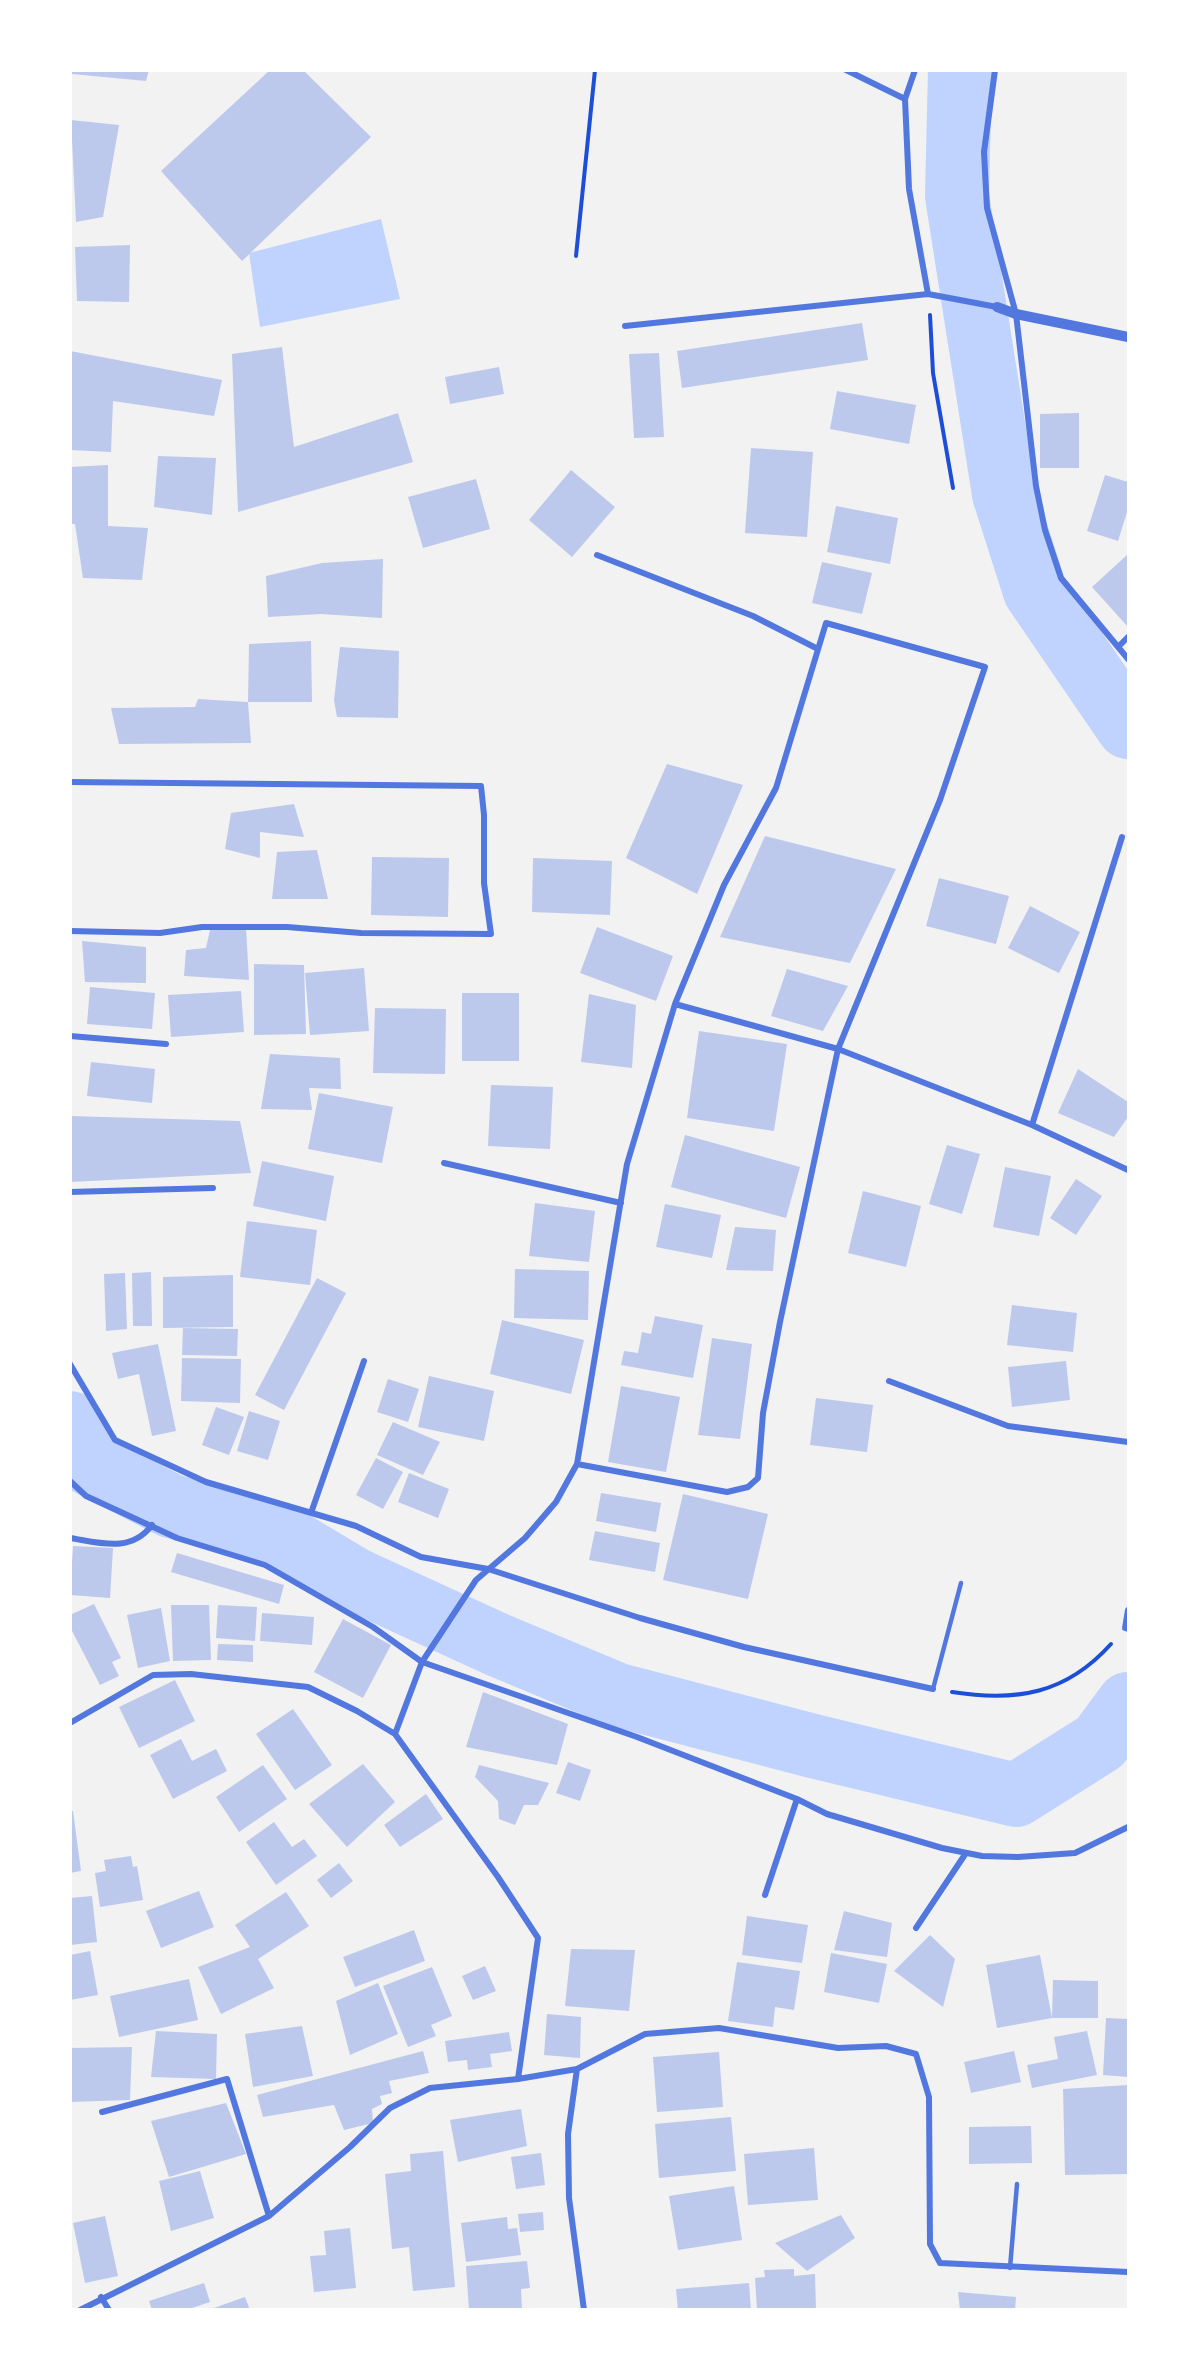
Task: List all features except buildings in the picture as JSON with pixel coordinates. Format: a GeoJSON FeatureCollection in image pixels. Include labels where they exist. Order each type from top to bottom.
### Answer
{"type":"FeatureCollection","features":[{"type":"Feature","properties":{"kind":"street"},"geometry":{"type":"LineString","coordinates":[[846,70],[905,99]]}},
{"type":"Feature","properties":{"kind":"street"},"geometry":{"type":"LineString","coordinates":[[915,70],[905,99],[909,189],[928,294]]}},
{"type":"Feature","properties":{"kind":"street"},"geometry":{"type":"LineString","coordinates":[[995,70],[984,152],[987,208],[1016,314],[1036,486],[1045,530],[1061,578],[1128,659]]}},
{"type":"Feature","properties":{"kind":"street"},"geometry":{"type":"LineString","coordinates":[[625,326],[928,294],[1128,337]]}},
{"type":"Feature","properties":{"kind":"street"},"geometry":{"type":"LineString","coordinates":[[597,555],[753,616],[818,649]]}},
{"type":"Feature","properties":{"kind":"street"},"geometry":{"type":"LineString","coordinates":[[394,1734],[422,1662],[476,1580],[525,1538],[548,1511],[577,1464],[627,1164],[675,1004],[724,885],[776,788],[826,623],[985,667],[940,800],[838,1049],[780,1322],[764,1413],[758,1478],[748,1487],[727,1492],[577,1464]]}},
{"type":"Feature","properties":{"kind":"street"},"geometry":{"type":"LineString","coordinates":[[1119,646],[1128,637]]}},
{"type":"Feature","properties":{"kind":"street"},"geometry":{"type":"LineString","coordinates":[[70,782],[481,786],[484,815],[484,883],[491,934],[362,933],[287,927],[202,927],[160,933],[70,931]]}},
{"type":"Feature","properties":{"kind":"street"},"geometry":{"type":"LineString","coordinates":[[1032,1125],[1122,837]]}},
{"type":"Feature","properties":{"kind":"street"},"geometry":{"type":"LineString","coordinates":[[675,1004],[838,1049],[1032,1125],[1128,1170]]}},
{"type":"Feature","properties":{"kind":"street"},"geometry":{"type":"LineString","coordinates":[[70,1036],[166,1044]]}},
{"type":"Feature","properties":{"kind":"street"},"geometry":{"type":"LineString","coordinates":[[444,1162],[621,1203]]}},
{"type":"Feature","properties":{"kind":"street"},"geometry":{"type":"LineString","coordinates":[[70,1192],[213,1188]]}},
{"type":"Feature","properties":{"kind":"street"},"geometry":{"type":"LineString","coordinates":[[311,1513],[364,1360]]}},
{"type":"Feature","properties":{"kind":"street"},"geometry":{"type":"LineString","coordinates":[[70,1364],[115,1440],[206,1482],[356,1526],[421,1557],[488,1569],[640,1618],[744,1647],[933,1689]]}},
{"type":"Feature","properties":{"kind":"street"},"geometry":{"type":"LineString","coordinates":[[889,1381],[1008,1426],[1128,1442]]}},
{"type":"Feature","properties":{"kind":"street"},"geometry":{"type":"LineString","coordinates":[[70,1481],[86,1496],[177,1538],[265,1565],[373,1627],[422,1662],[637,1737],[796,1799],[828,1814],[942,1848],[1018,1857],[1075,1852],[1128,1827]]}},
{"type":"Feature","properties":{"kind":"street"},"geometry":{"type":"LineString","coordinates":[[70,1538],[114,1545],[142,1538],[152,1525]]}},
{"type":"Feature","properties":{"kind":"street"},"geometry":{"type":"LineString","coordinates":[[1127,1628],[1128,1610]]}},
{"type":"Feature","properties":{"kind":"street"},"geometry":{"type":"LineString","coordinates":[[70,1723],[153,1675],[191,1674],[308,1687],[357,1711],[394,1734],[498,1877],[538,1938],[518,2079]]}},
{"type":"Feature","properties":{"kind":"street"},"geometry":{"type":"LineString","coordinates":[[765,1894],[796,1799]]}},
{"type":"Feature","properties":{"kind":"street"},"geometry":{"type":"LineString","coordinates":[[916,1928],[966,1852]]}},
{"type":"Feature","properties":{"kind":"street"},"geometry":{"type":"LineString","coordinates":[[80,2310],[101,2297],[269,2216],[390,2108],[430,2088],[518,2079],[577,2069],[645,2034],[719,2028],[838,2048],[886,2046],[916,2054],[929,2097],[930,2244],[940,2263],[1128,2272]]}},
{"type":"Feature","properties":{"kind":"street"},"geometry":{"type":"LineString","coordinates":[[577,2069],[568,2134],[569,2198],[584,2310]]}},
{"type":"Feature","properties":{"kind":"street"},"geometry":{"type":"LineString","coordinates":[[102,2112],[228,2079],[269,2216]]}},
{"type":"Feature","properties":{"kind":"street"},"geometry":{"type":"LineString","coordinates":[[101,2297],[109,2310]]}},
{"type":"Feature","properties":{"kind":"lane"},"geometry":{"type":"LineString","coordinates":[[933,1689],[962,1583]]}},
{"type":"Feature","properties":{"kind":"lane"},"geometry":{"type":"LineString","coordinates":[[1010,2268],[1017,2184]]}},
{"type":"Feature","properties":{"kind":"path"},"geometry":{"type":"LineString","coordinates":[[576,256],[595,70]]}},
{"type":"Feature","properties":{"kind":"path"},"geometry":{"type":"LineString","coordinates":[[928,294],[933,373],[953,488]]}},
{"type":"Feature","properties":{"kind":"path"},"geometry":{"type":"LineString","coordinates":[[933,1689],[1007,1696],[1048,1688],[1090,1666],[1127,1628]]}},
{"type":"Feature","properties":{"kind":"water"},"geometry":{"type":"Polygon","coordinates":[[[381,219],[400,299],[260,327],[249,253],[381,219]]]}},
{"type":"Feature","properties":{"kind":"waterway"},"geometry":{"type":"LineString","coordinates":[[960,70],[957,196],[1004,494],[1035,591],[1128,727]]}},
{"type":"Feature","properties":{"kind":"waterway"},"geometry":{"type":"LineString","coordinates":[[70,1423],[86,1462],[171,1506],[282,1536],[354,1579],[498,1645],[618,1695],[813,1746],[1016,1795],[1100,1742],[1128,1704]]}}]}
